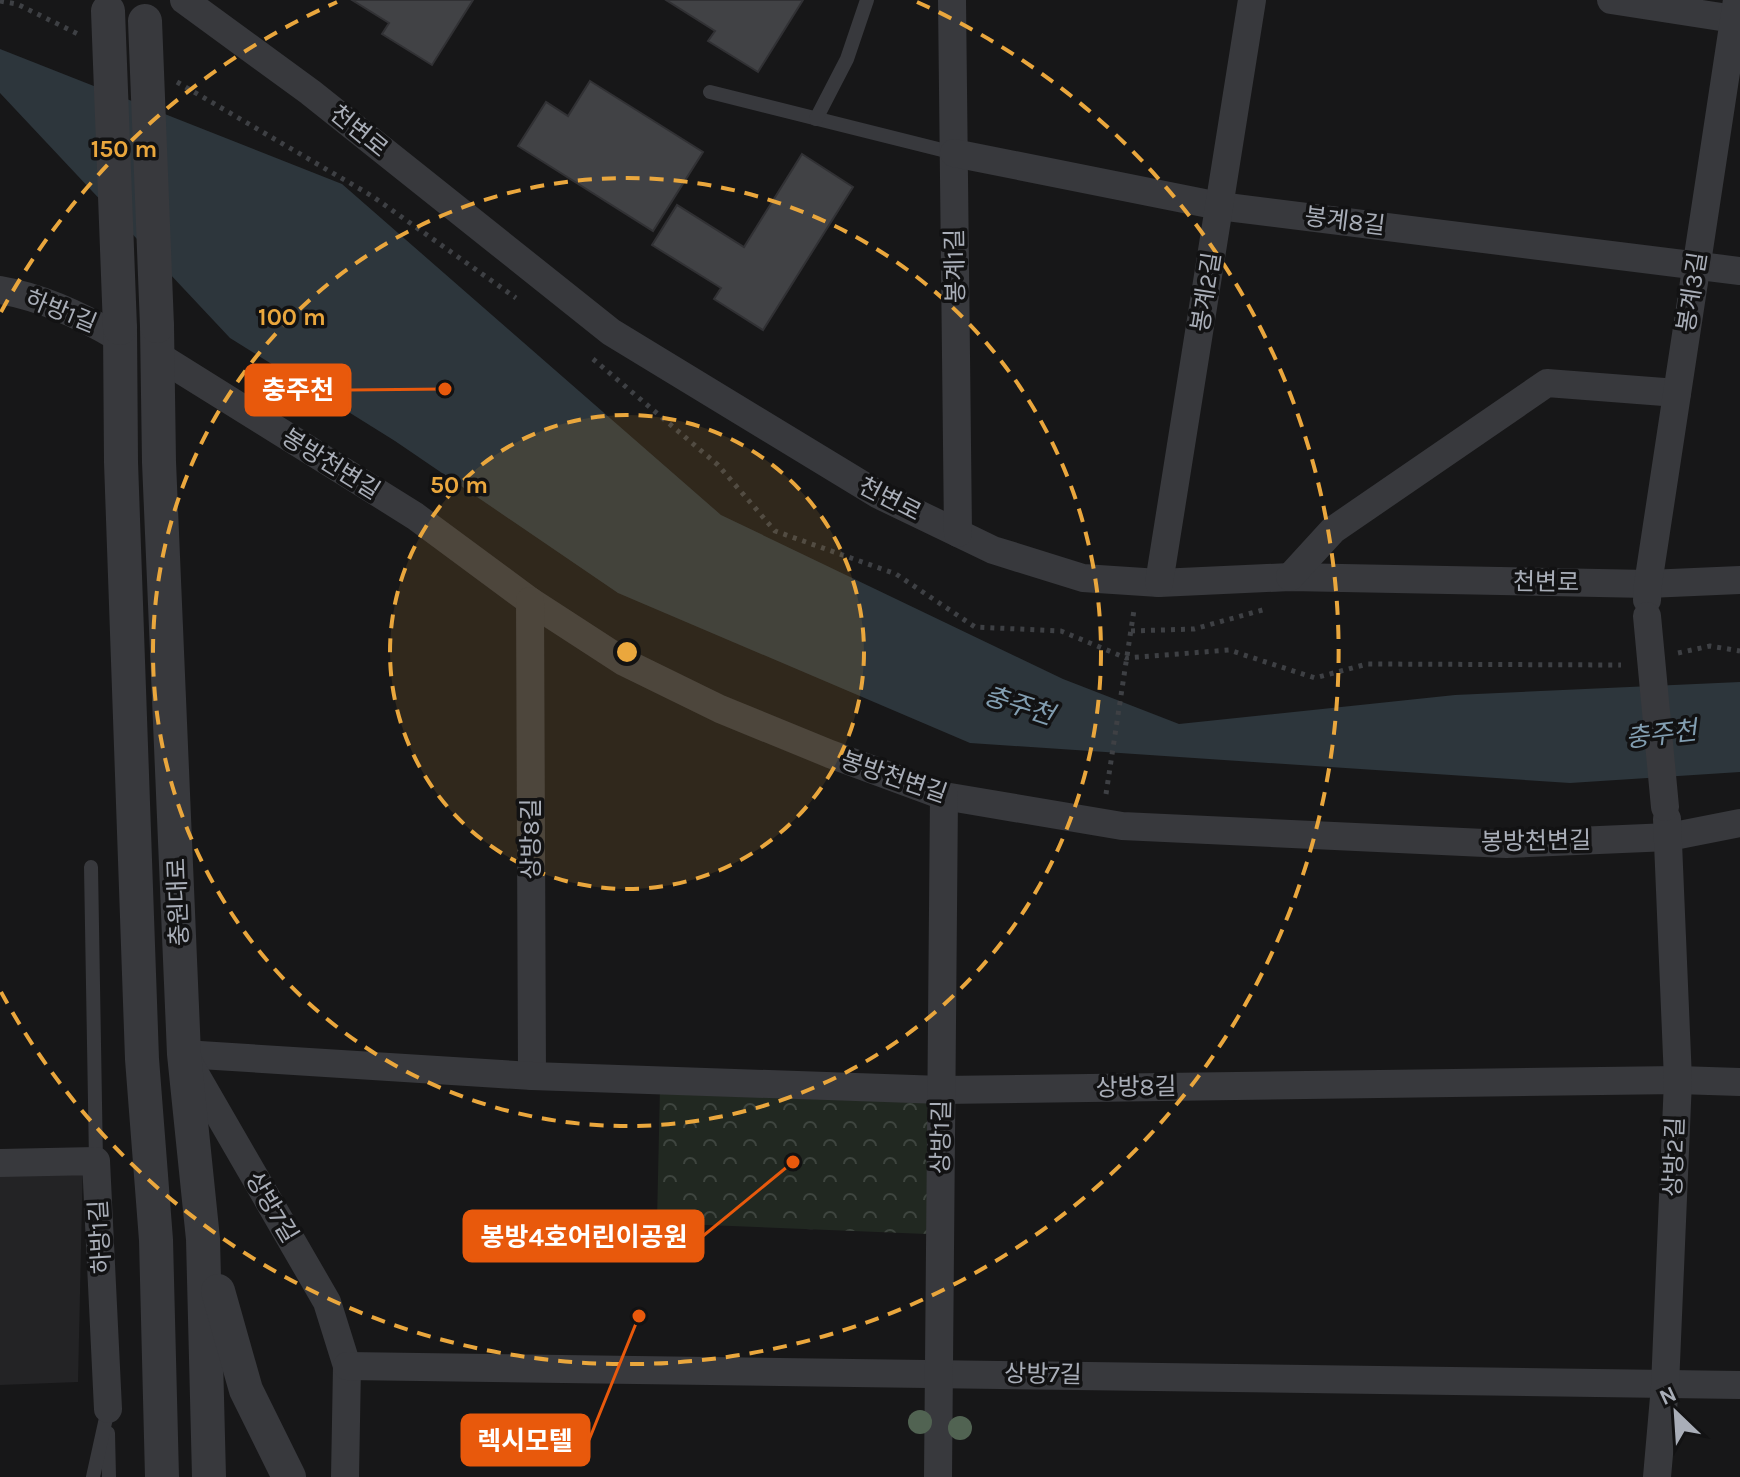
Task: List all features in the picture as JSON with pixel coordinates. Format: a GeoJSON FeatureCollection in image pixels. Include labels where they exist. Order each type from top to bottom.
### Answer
{"type":"FeatureCollection","features":[{"type":"Feature","properties":{"kind":"street","name":"천변로"},"geometry":{"type":"LineString","coordinates":[[184,0],[310,92],[611,332],[879,495],[993,550],[1083,578],[1149,582],[1290,577],[1648,584],[1740,580]]}},
{"type":"Feature","properties":{"kind":"street","name":"봉계1길"},"geometry":{"type":"LineString","coordinates":[[952,0],[958,533]]}},
{"type":"Feature","properties":{"kind":"street","name":"봉계2길"},"geometry":{"type":"LineString","coordinates":[[1149,582],[1219,206],[1252,0]]}},
{"type":"Feature","properties":{"kind":"street"},"geometry":{"type":"LineString","coordinates":[[1611,0],[1737,13]]}},
{"type":"Feature","properties":{"kind":"street","name":"충원대로"},"geometry":{"type":"LineString","coordinates":[[108,5],[140,1027],[156,1240],[162,1477]]}},
{"type":"Feature","properties":{"kind":"street","name":"충원대로"},"geometry":{"type":"LineString","coordinates":[[145,10],[184,1054],[203,1239],[209,1477]]}},
{"type":"Feature","properties":{"kind":"street","name":"봉계3길"},"geometry":{"type":"LineString","coordinates":[[1647,616],[1648,584],[1737,13]]}},
{"type":"Feature","properties":{"kind":"street","name":"봉계8길"},"geometry":{"type":"LineString","coordinates":[[954,153],[1219,206],[1740,271]]}},
{"type":"Feature","properties":{"kind":"street","name":"하방1길"},"geometry":{"type":"LineString","coordinates":[[0,290],[16,293],[119,333]]}},
{"type":"Feature","properties":{"kind":"street","name":"봉방천변길"},"geometry":{"type":"LineString","coordinates":[[157,340],[415,516],[530,601],[624,662],[720,709],[944,796],[1122,826],[1506,844],[1669,837],[1740,823]]}},
{"type":"Feature","properties":{"kind":"street"},"geometry":{"type":"LineString","coordinates":[[1290,577],[1333,530],[1547,383],[1677,393]]}},
{"type":"Feature","properties":{"kind":"street","name":"상방8길"},"geometry":{"type":"LineString","coordinates":[[530,601],[532,1076]]}},
{"type":"Feature","properties":{"kind":"street","name":"상방2길"},"geometry":{"type":"LineString","coordinates":[[1647,616],[1669,837],[1678,1080],[1665,1386],[1657,1477]]}},
{"type":"Feature","properties":{"kind":"street","name":"상방1길"},"geometry":{"type":"LineString","coordinates":[[938,1477],[944,796]]}},
{"type":"Feature","properties":{"kind":"street","name":"상방8길"},"geometry":{"type":"LineString","coordinates":[[184,1054],[532,1076],[942,1090],[1678,1080],[1740,1082]]}},
{"type":"Feature","properties":{"kind":"street","name":"상방7길"},"geometry":{"type":"LineString","coordinates":[[184,1054],[327,1302],[347,1366],[345,1477]]}},
{"type":"Feature","properties":{"kind":"street"},"geometry":{"type":"LineString","coordinates":[[0,1163],[96,1161]]}},
{"type":"Feature","properties":{"kind":"street","name":"하방1길"},"geometry":{"type":"LineString","coordinates":[[96,1161],[108,1409]]}},
{"type":"Feature","properties":{"kind":"street"},"geometry":{"type":"LineString","coordinates":[[203,1239],[246,1390],[289,1477]]}},
{"type":"Feature","properties":{"kind":"street","name":"상방7길"},"geometry":{"type":"LineString","coordinates":[[347,1366],[1740,1385]]}},
{"type":"Feature","properties":{"kind":"lane"},"geometry":{"type":"LineString","coordinates":[[816,119],[847,59],[867,0]]}},
{"type":"Feature","properties":{"kind":"lane"},"geometry":{"type":"LineString","coordinates":[[710,92],[954,153]]}},
{"type":"Feature","properties":{"kind":"lane"},"geometry":{"type":"LineString","coordinates":[[91,867],[96,1161]]}},
{"type":"Feature","properties":{"kind":"lane"},"geometry":{"type":"LineString","coordinates":[[93,1477],[108,1409]]}},
{"type":"Feature","properties":{"kind":"lane"},"geometry":{"type":"LineString","coordinates":[[108,1409],[109,1477]]}},
{"type":"Feature","properties":{"kind":"path"},"geometry":{"type":"LineString","coordinates":[[1130,631],[1194,629],[1261,611],[1285,600],[1290,577]]}},
{"type":"Feature","properties":{"kind":"path"},"geometry":{"type":"LineString","coordinates":[[1111,767],[1130,631],[1149,582]]}},
{"type":"Feature","properties":{"kind":"shaded area"},"geometry":{"type":"Polygon","coordinates":[[[0,1158],[83,1159],[78,1382],[0,1385],[0,1158]]]}},
{"type":"Feature","properties":{"kind":"green space"},"geometry":{"type":"Polygon","coordinates":[[[660,1089],[929,1101],[927,1234],[657,1223],[660,1089]]]}},
{"type":"Feature","properties":{"kind":"water","name":"충주천"},"geometry":{"type":"Polygon","coordinates":[[[0,49],[342,184],[721,515],[1063,679],[1179,724],[1455,695],[1740,682],[1740,772],[1570,783],[970,743],[618,593],[395,441],[230,338],[0,93],[0,49]]]}},
{"type":"Feature","properties":{"kind":"building"},"geometry":{"type":"Polygon","coordinates":[[[352,0],[473,0],[432,65],[382,34],[389,23],[352,0]]]}},
{"type":"Feature","properties":{"kind":"building"},"geometry":{"type":"Polygon","coordinates":[[[666,0],[803,0],[758,72],[708,41],[715,31],[666,0]]]}},
{"type":"Feature","properties":{"kind":"building"},"geometry":{"type":"Polygon","coordinates":[[[590,81],[703,152],[653,231],[518,146],[546,102],[568,116],[590,81]]]}},
{"type":"Feature","properties":{"kind":"building"},"geometry":{"type":"Polygon","coordinates":[[[802,154],[853,187],[763,330],[714,299],[721,288],[652,245],[677,205],[744,247],[802,154]]]}},
{"type":"Feature","properties":{"kind":"place","name":"충주천"},"geometry":{"type":"Point","coordinates":[445,389]}},
{"type":"Feature","properties":{"kind":"place","name":"봉방4호어린이공원"},"geometry":{"type":"Point","coordinates":[793,1162]}},
{"type":"Feature","properties":{"kind":"place","name":"렉시모텔"},"geometry":{"type":"Point","coordinates":[639,1316]}}]}
